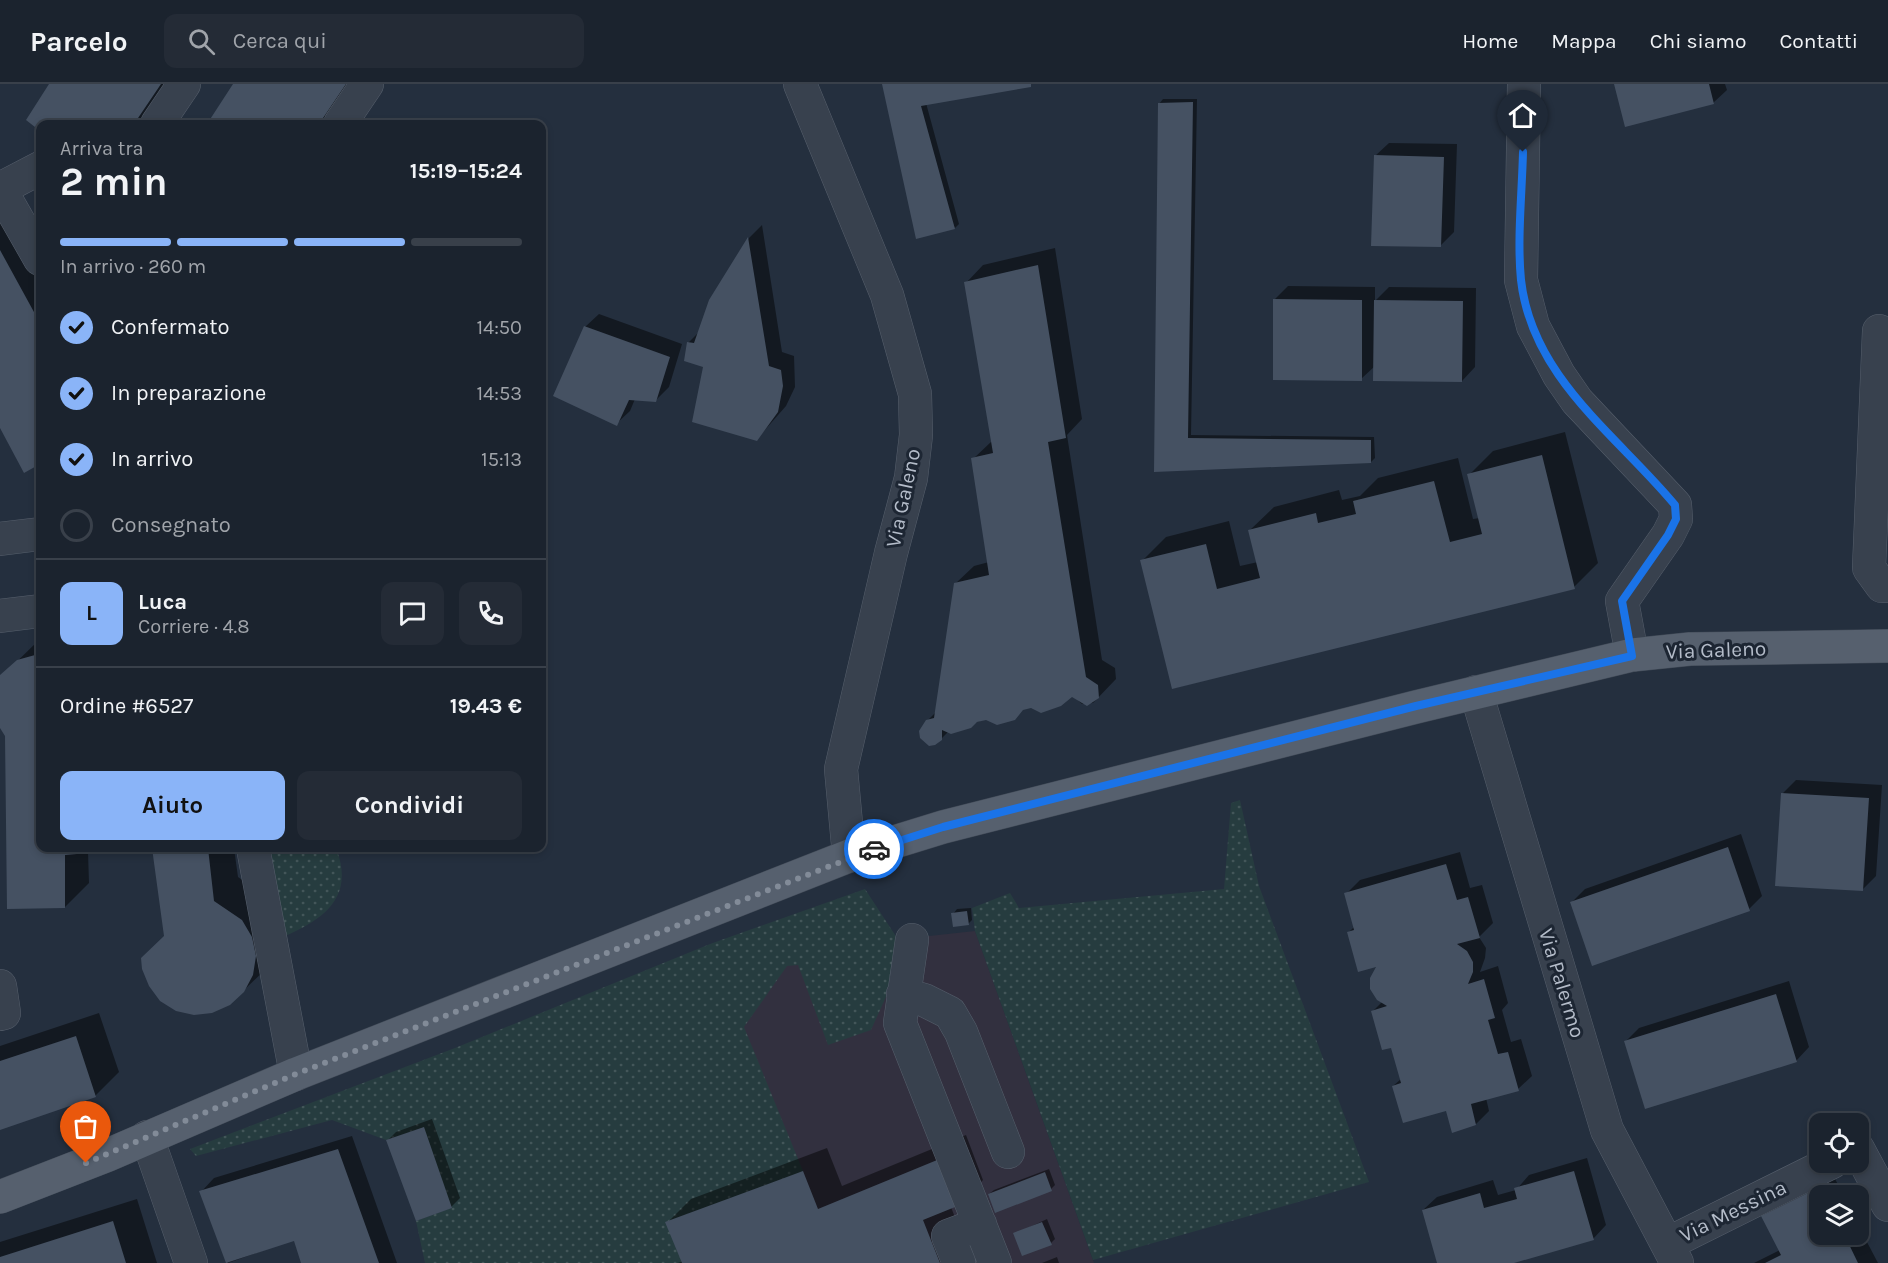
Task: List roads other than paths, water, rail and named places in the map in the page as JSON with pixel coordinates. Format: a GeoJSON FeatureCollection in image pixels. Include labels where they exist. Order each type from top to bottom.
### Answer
{"type":"FeatureCollection","features":[{"type":"Feature","properties":{"kind":"main road","name":"Via Galeno"},"geometry":{"type":"LineString","coordinates":[[0,1197],[296,1074],[849,856],[943,827],[1476,692],[1632,656],[1690,649],[1888,646]]}},
{"type":"Feature","properties":{"kind":"street"},"geometry":{"type":"LineString","coordinates":[[160,120],[184,84]]}},
{"type":"Feature","properties":{"kind":"street"},"geometry":{"type":"LineString","coordinates":[[343,120],[367,84]]}},
{"type":"Feature","properties":{"kind":"street","name":"Via Galeno"},"geometry":{"type":"LineString","coordinates":[[800,84],[886,295],[915,394],[916,435],[911,478],[891,552],[841,769],[849,856]]}},
{"type":"Feature","properties":{"kind":"street"},"geometry":{"type":"LineString","coordinates":[[1524,84],[1521,280],[1533,326],[1559,375],[1577,401],[1675,505],[1676,519],[1668,535],[1622,601],[1632,656]]}},
{"type":"Feature","properties":{"kind":"street"},"geometry":{"type":"LineString","coordinates":[[36,170],[0,189],[36,253]]}},
{"type":"Feature","properties":{"kind":"street"},"geometry":{"type":"LineString","coordinates":[[1879,331],[1869,568],[1882,586],[1888,586]]}},
{"type":"Feature","properties":{"kind":"street"},"geometry":{"type":"LineString","coordinates":[[0,539],[36,534]]}},
{"type":"Feature","properties":{"kind":"street"},"geometry":{"type":"LineString","coordinates":[[0,616],[36,612]]}},
{"type":"Feature","properties":{"kind":"street","name":"Via Palermo"},"geometry":{"type":"LineString","coordinates":[[1476,692],[1607,1130],[1672,1254]]}},
{"type":"Feature","properties":{"kind":"street"},"geometry":{"type":"LineString","coordinates":[[254,852],[296,1074]]}},
{"type":"Feature","properties":{"kind":"street"},"geometry":{"type":"LineString","coordinates":[[912,940],[900,1023],[995,1263]]}},
{"type":"Feature","properties":{"kind":"street"},"geometry":{"type":"LineString","coordinates":[[0,986],[4,1013],[0,1014]]}},
{"type":"Feature","properties":{"kind":"street"},"geometry":{"type":"LineString","coordinates":[[903,994],[924,1000],[950,1013],[961,1032],[1008,1152]]}},
{"type":"Feature","properties":{"kind":"street"},"geometry":{"type":"LineString","coordinates":[[147,1137],[191,1263]]}},
{"type":"Feature","properties":{"kind":"street"},"geometry":{"type":"LineString","coordinates":[[1869,1169],[1888,1204]]}},
{"type":"Feature","properties":{"kind":"street","name":"Via Messina"},"geometry":{"type":"LineString","coordinates":[[1672,1254],[1813,1173]]}},
{"type":"Feature","properties":{"kind":"street"},"geometry":{"type":"LineString","coordinates":[[959,1263],[948,1236],[980,1224]]}}]}
